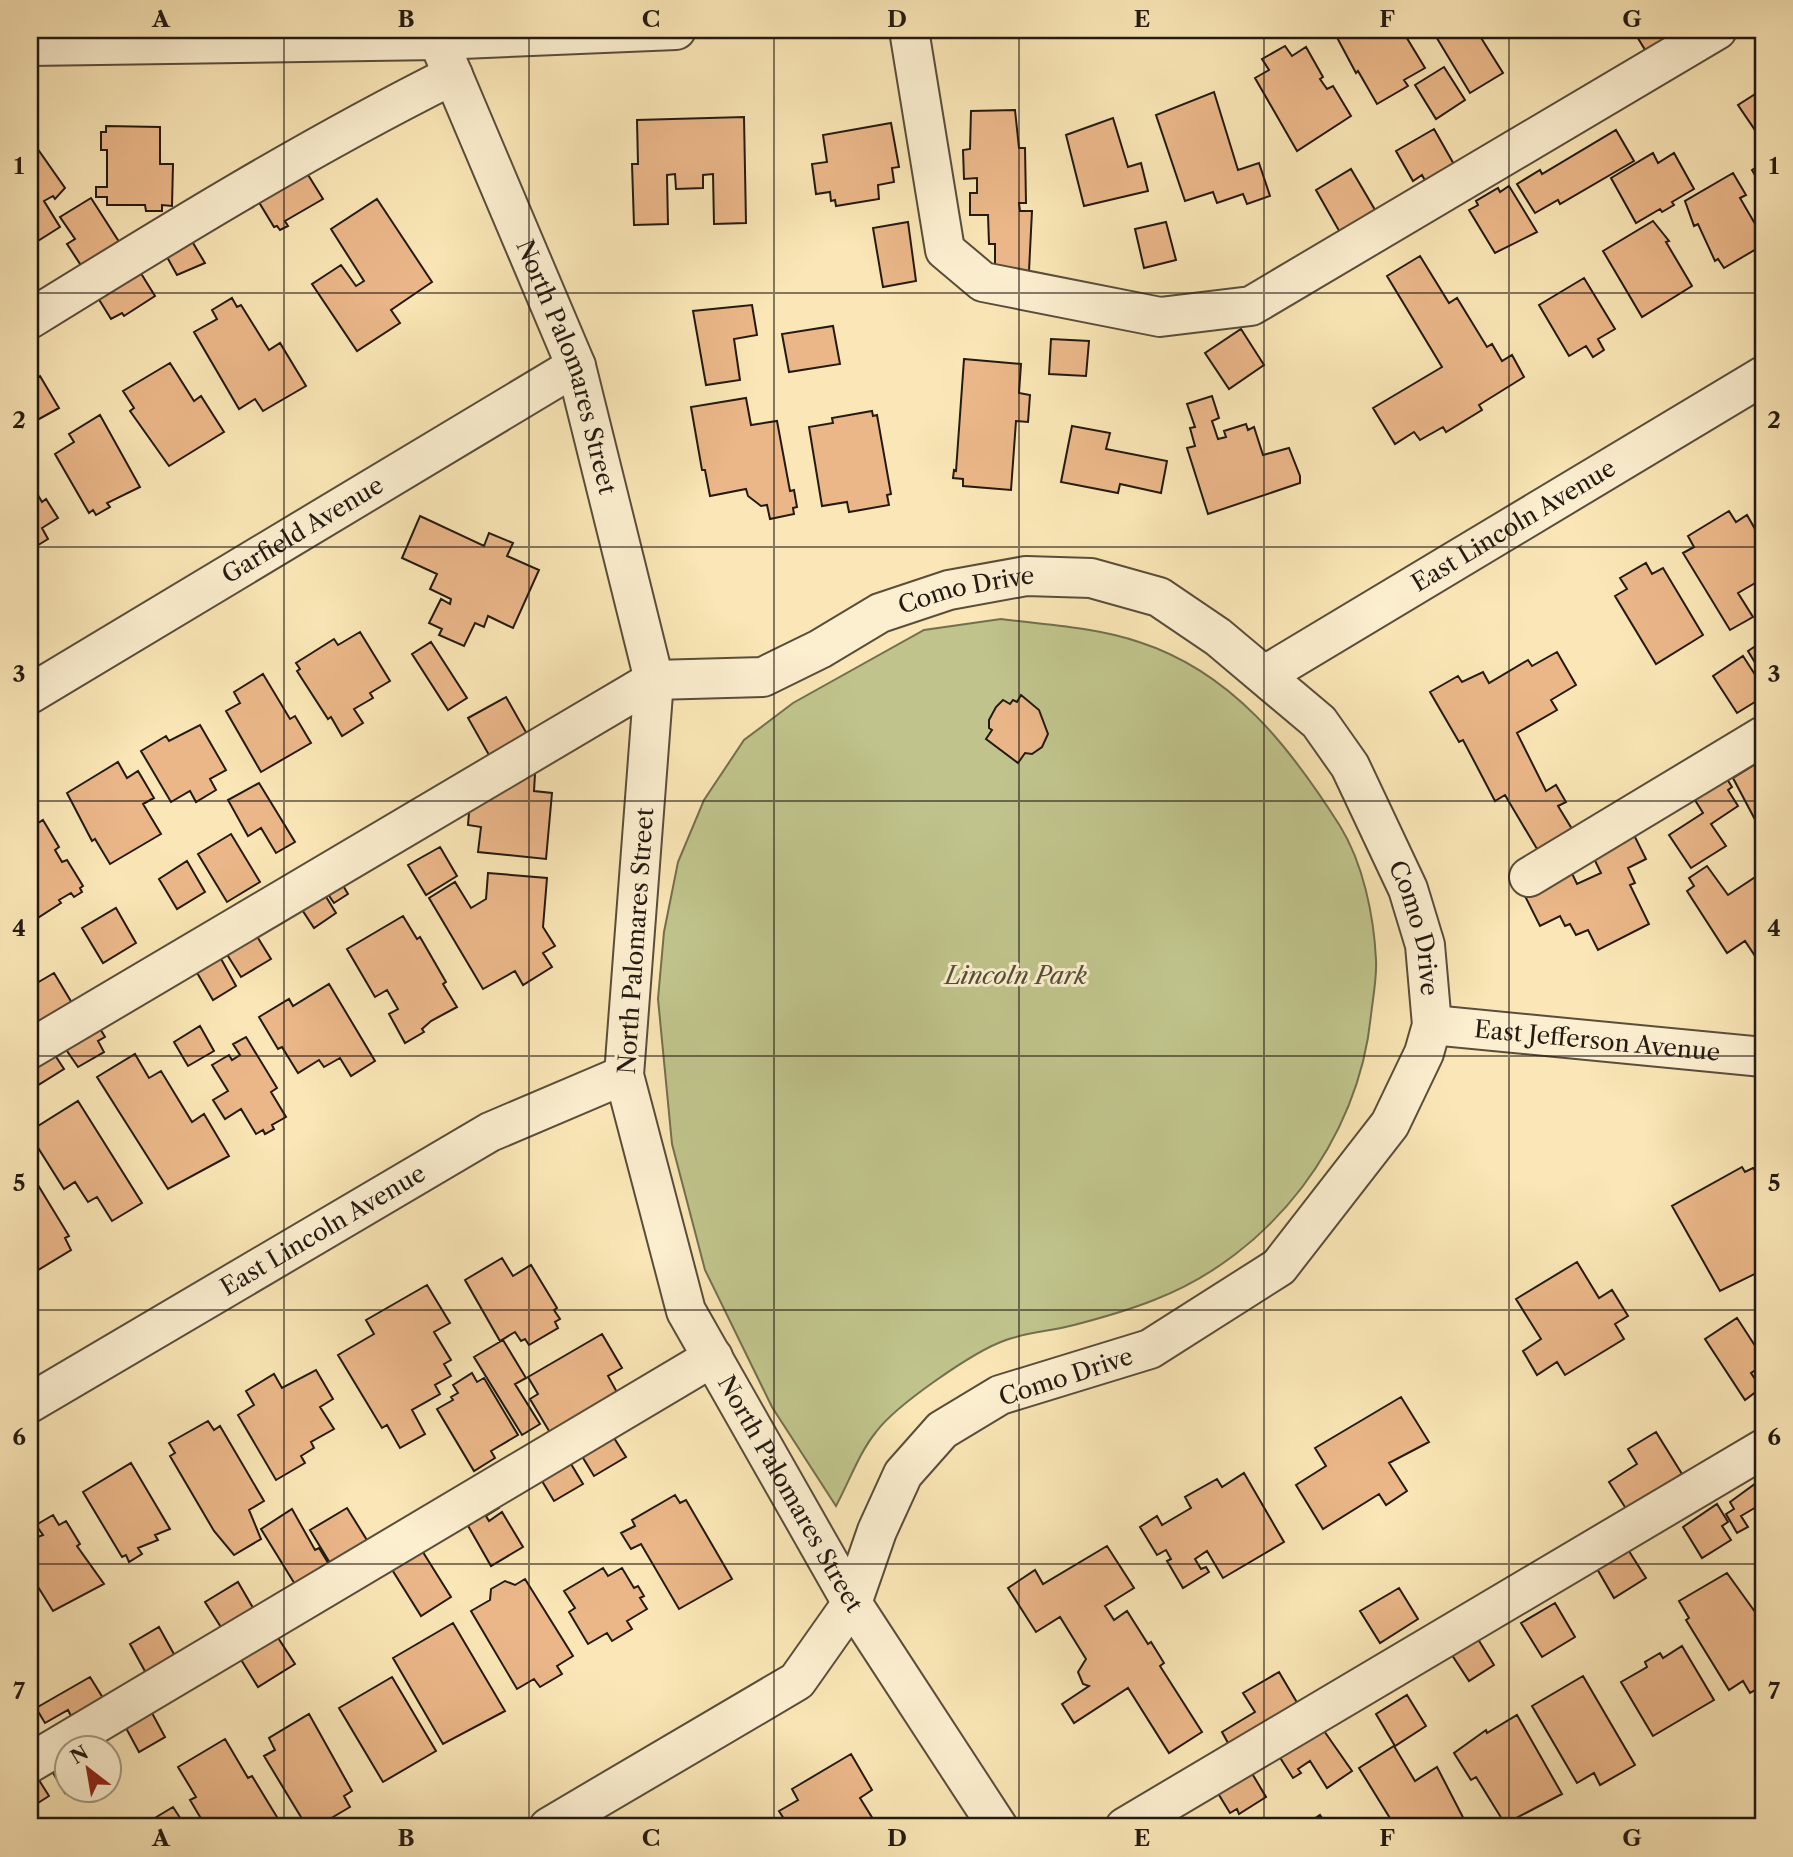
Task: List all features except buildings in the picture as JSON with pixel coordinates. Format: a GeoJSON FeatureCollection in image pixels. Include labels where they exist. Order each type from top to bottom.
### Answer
{"type":"FeatureCollection","features":[{"type":"Feature","properties":{"kind":"street"},"geometry":{"type":"LineString","coordinates":[[30,46],[438,40],[676,30]]}},
{"type":"Feature","properties":{"kind":"street"},"geometry":{"type":"LineString","coordinates":[[909,30],[945,250],[983,282],[1160,317],[1251,306],[1717,30]]}},
{"type":"Feature","properties":{"kind":"street","name":"North Palomares Street"},"geometry":{"type":"LineString","coordinates":[[438,40],[576,366],[654,680],[624,1075],[687,1311],[852,1603],[998,1827]]}},
{"type":"Feature","properties":{"kind":"street"},"geometry":{"type":"LineString","coordinates":[[30,319],[210,208],[368,118],[453,75]]}},
{"type":"Feature","properties":{"kind":"street","name":"Garfield Avenue"},"geometry":{"type":"LineString","coordinates":[[30,694],[576,366]]}},
{"type":"Feature","properties":{"kind":"street","name":"East Lincoln Avenue"},"geometry":{"type":"LineString","coordinates":[[1265,674],[1763,376]]}},
{"type":"Feature","properties":{"kind":"street","name":"Como Drive"},"geometry":{"type":"LineString","coordinates":[[654,680],[763,677],[820,649],[880,613],[949,590],[1026,576],[1091,578],[1159,597],[1219,637],[1320,722],[1350,766],[1374,812],[1408,889],[1425,945],[1432,1025],[1424,1053],[1390,1124],[1279,1267],[1150,1349],[1000,1395],[942,1430],[903,1474],[877,1531],[852,1603]]}},
{"type":"Feature","properties":{"kind":"street"},"geometry":{"type":"LineString","coordinates":[[30,1049],[654,680]]}},
{"type":"Feature","properties":{"kind":"street"},"geometry":{"type":"LineString","coordinates":[[1529,877],[1763,736]]}},
{"type":"Feature","properties":{"kind":"street","name":"East Jefferson Avenue"},"geometry":{"type":"LineString","coordinates":[[1432,1025],[1763,1057]]}},
{"type":"Feature","properties":{"kind":"street","name":"East Lincoln Avenue"},"geometry":{"type":"LineString","coordinates":[[30,1403],[491,1132],[624,1075]]}},
{"type":"Feature","properties":{"kind":"street"},"geometry":{"type":"LineString","coordinates":[[30,1763],[713,1357]]}},
{"type":"Feature","properties":{"kind":"street"},"geometry":{"type":"LineString","coordinates":[[1125,1827],[1763,1449]]}},
{"type":"Feature","properties":{"kind":"street"},"geometry":{"type":"LineString","coordinates":[[549,1827],[797,1681],[852,1603]]}},
{"type":"Feature","properties":{"kind":"green space","name":"Lincoln Park"},"geometry":{"type":"Polygon","coordinates":[[[1001,619],[1106,633],[1172,655],[1203,672],[1230,693],[1279,741],[1301,768],[1340,826],[1355,856],[1366,890],[1373,926],[1376,967],[1363,1061],[1348,1106],[1328,1148],[1302,1188],[1271,1223],[1236,1254],[1196,1280],[1154,1300],[1066,1327],[1006,1340],[975,1355],[917,1394],[886,1421],[859,1458],[836,1506],[772,1407],[705,1270],[672,1144],[658,999],[664,932],[678,862],[704,800],[744,740],[793,703],[924,630],[1001,619]]]}}]}
